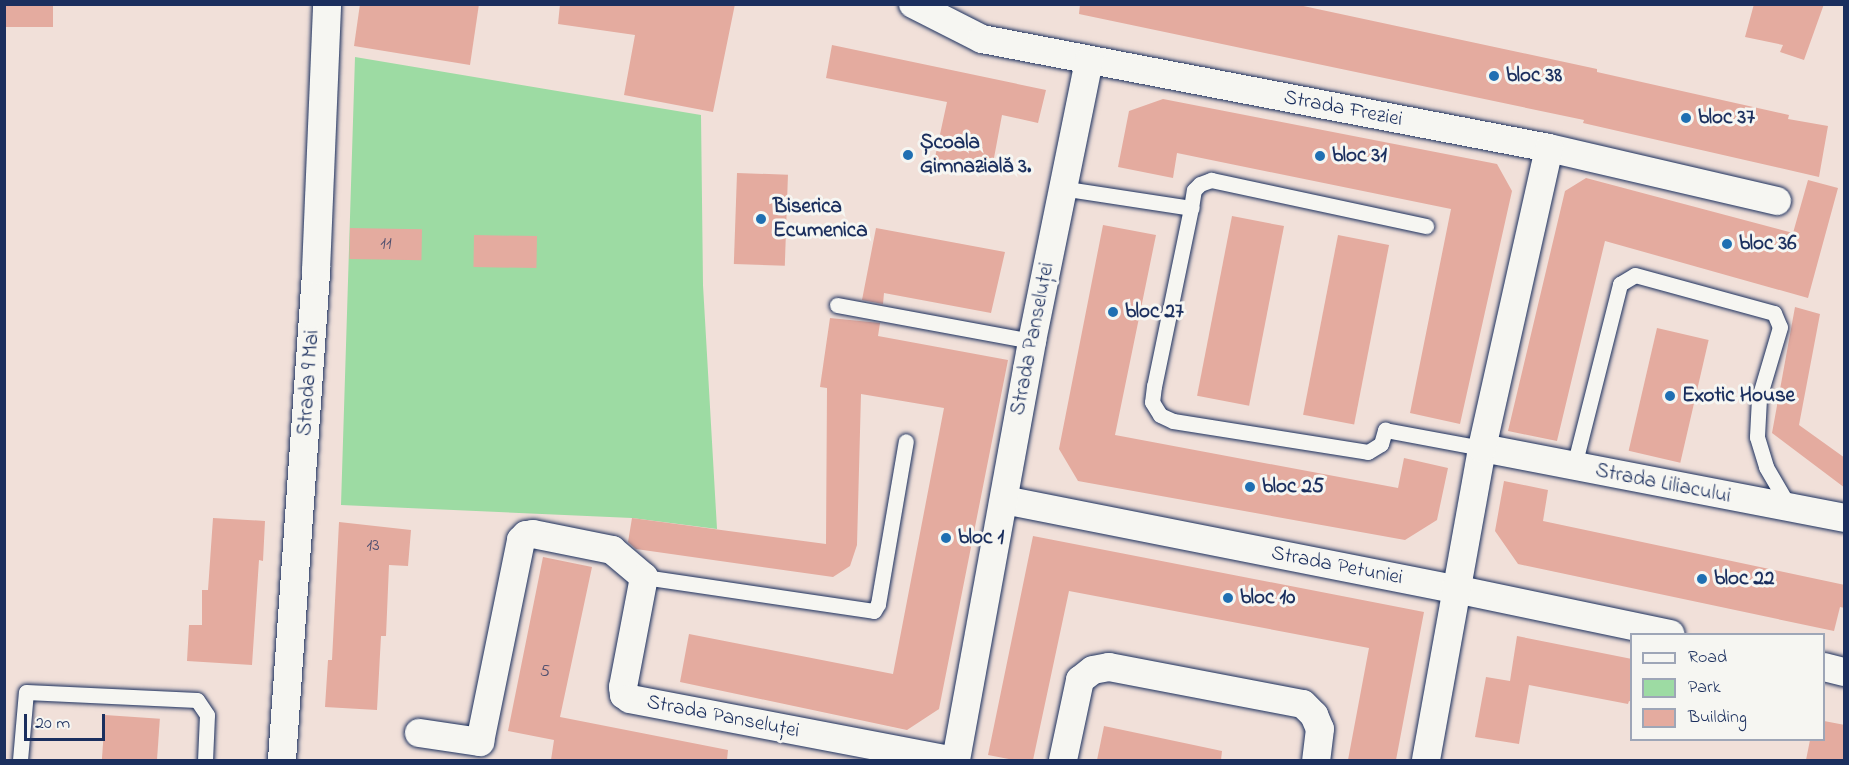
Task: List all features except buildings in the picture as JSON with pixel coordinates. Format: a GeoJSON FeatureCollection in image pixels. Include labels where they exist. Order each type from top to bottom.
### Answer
{"type":"FeatureCollection","features":[{"type":"Feature","properties":{"kind":"street","name":"Strada 9 Mai"},"geometry":{"type":"LineString","coordinates":[[282,760],[316,270],[327,4]]}},
{"type":"Feature","properties":{"kind":"street","name":"Strada Freziei"},"geometry":{"type":"LineString","coordinates":[[913,4],[982,39],[1549,147],[1777,201]]}},
{"type":"Feature","properties":{"kind":"street","name":"Strada Panseluței"},"geometry":{"type":"LineString","coordinates":[[956,760],[1061,188],[1089,61]]}},
{"type":"Feature","properties":{"kind":"street"},"geometry":{"type":"LineString","coordinates":[[1426,760],[1482,448],[1549,147]]}},
{"type":"Feature","properties":{"kind":"street","name":"Strada Liliacului"},"geometry":{"type":"LineString","coordinates":[[1482,448],[1845,518]]}},
{"type":"Feature","properties":{"kind":"street","name":"Strada Petuniei"},"geometry":{"type":"LineString","coordinates":[[1004,500],[1665,633]]}},
{"type":"Feature","properties":{"kind":"street"},"geometry":{"type":"LineString","coordinates":[[419,733],[475,742],[480,742],[484,736],[521,540],[526,535],[533,534],[612,550],[644,577]]}},
{"type":"Feature","properties":{"kind":"street","name":"Strada Panseluței"},"geometry":{"type":"LineString","coordinates":[[644,577],[623,687],[624,695],[630,699],[950,760]]}},
{"type":"Feature","properties":{"kind":"street"},"geometry":{"type":"LineString","coordinates":[[1063,760],[1080,680],[1093,670],[1109,667],[1303,704],[1314,715],[1320,729],[1316,760]]}},
{"type":"Feature","properties":{"kind":"street"},"geometry":{"type":"LineString","coordinates":[[1825,667],[1845,672]]}},
{"type":"Feature","properties":{"kind":"lane"},"geometry":{"type":"LineString","coordinates":[[1426,226],[1211,180],[1200,183],[1194,190],[1152,402],[1160,415],[1173,421],[1368,452],[1381,444],[1385,430],[1482,448]]}},
{"type":"Feature","properties":{"kind":"lane"},"geometry":{"type":"LineString","coordinates":[[1061,188],[1191,208]]}},
{"type":"Feature","properties":{"kind":"lane"},"geometry":{"type":"LineString","coordinates":[[1574,466],[1620,284],[1635,275],[1774,313],[1780,327],[1760,398],[1757,437],[1766,466],[1790,508]]}},
{"type":"Feature","properties":{"kind":"lane"},"geometry":{"type":"LineString","coordinates":[[837,305],[1032,341]]}},
{"type":"Feature","properties":{"kind":"lane"},"geometry":{"type":"LineString","coordinates":[[644,577],[874,611],[878,604],[906,441]]}},
{"type":"Feature","properties":{"kind":"lane"},"geometry":{"type":"LineString","coordinates":[[20,760],[26,692],[197,700],[207,715],[206,760]]}},
{"type":"Feature","properties":{"kind":"green space"},"geometry":{"type":"Polygon","coordinates":[[[355,57],[701,115],[703,285],[717,529],[632,518],[341,505],[355,57]]]}},
{"type":"Feature","properties":{"kind":"place","name":"bloc 38"},"geometry":{"type":"Point","coordinates":[1494,76]}},
{"type":"Feature","properties":{"kind":"place","name":"bloc 37"},"geometry":{"type":"Point","coordinates":[1686,118]}},
{"type":"Feature","properties":{"kind":"place","name":"Școala Gimnazială 3."},"geometry":{"type":"Point","coordinates":[908,155]}},
{"type":"Feature","properties":{"kind":"place","name":"bloc 31"},"geometry":{"type":"Point","coordinates":[1320,156]}},
{"type":"Feature","properties":{"kind":"place","name":"Biserica Ecumenica"},"geometry":{"type":"Point","coordinates":[761,219]}},
{"type":"Feature","properties":{"kind":"place","name":"bloc 36"},"geometry":{"type":"Point","coordinates":[1727,244]}},
{"type":"Feature","properties":{"kind":"place","name":"bloc 27"},"geometry":{"type":"Point","coordinates":[1113,312]}},
{"type":"Feature","properties":{"kind":"place","name":"Exotic House"},"geometry":{"type":"Point","coordinates":[1670,396]}},
{"type":"Feature","properties":{"kind":"place","name":"bloc 25"},"geometry":{"type":"Point","coordinates":[1250,487]}},
{"type":"Feature","properties":{"kind":"place","name":"bloc 1"},"geometry":{"type":"Point","coordinates":[946,538]}},
{"type":"Feature","properties":{"kind":"place","name":"bloc 22"},"geometry":{"type":"Point","coordinates":[1702,579]}},
{"type":"Feature","properties":{"kind":"place","name":"bloc 10"},"geometry":{"type":"Point","coordinates":[1228,598]}}]}
